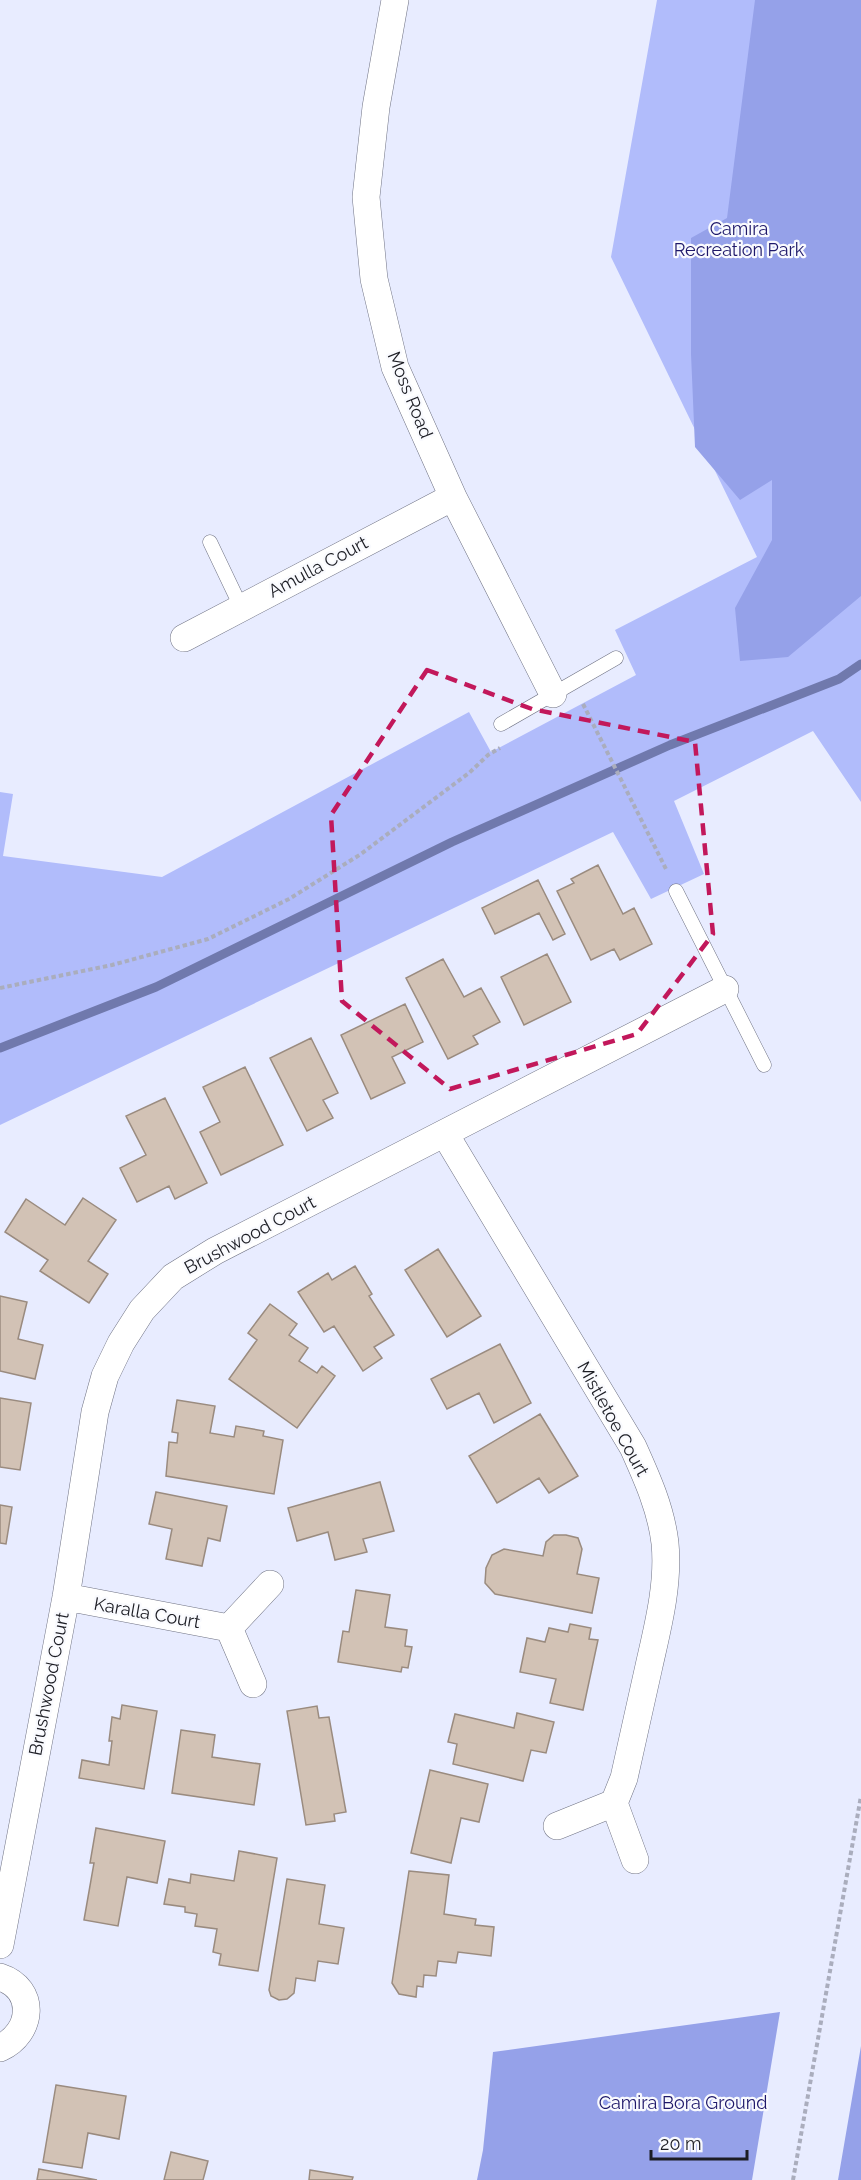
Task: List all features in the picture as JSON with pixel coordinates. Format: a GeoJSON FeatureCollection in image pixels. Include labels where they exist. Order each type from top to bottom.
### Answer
{"type":"FeatureCollection","features":[{"type":"Feature","properties":{"kind":"street","name":"Moss Road"},"geometry":{"type":"LineString","coordinates":[[395,0],[376,107],[366,196],[374,279],[395,367],[453,496],[563,700]]}},
{"type":"Feature","properties":{"kind":"street","name":"Amulla Court"},"geometry":{"type":"LineString","coordinates":[[184,638],[453,496]]}},
{"type":"Feature","properties":{"kind":"street","name":"Brushwood Court"},"geometry":{"type":"LineString","coordinates":[[0,1945],[66,1598],[95,1412],[105,1376],[121,1342],[142,1310],[173,1277],[215,1251],[725,989]]}},
{"type":"Feature","properties":{"kind":"street","name":"Mistletoe Court"},"geometry":{"type":"LineString","coordinates":[[445,1134],[633,1448],[649,1481],[659,1515],[665,1543],[666,1573],[661,1614],[624,1778],[614,1803]]}},
{"type":"Feature","properties":{"kind":"street"},"geometry":{"type":"LineString","coordinates":[[254,1684],[229,1628],[270,1584]]}},
{"type":"Feature","properties":{"kind":"street","name":"Karalla Court"},"geometry":{"type":"LineString","coordinates":[[66,1598],[229,1628]]}},
{"type":"Feature","properties":{"kind":"street"},"geometry":{"type":"LineString","coordinates":[[558,1826],[614,1803],[635,1860]]}},
{"type":"Feature","properties":{"kind":"street"},"geometry":{"type":"LineString","coordinates":[[0,1977],[17,1988],[24,1999],[26,2009],[26,2022],[17,2037],[0,2048]]}},
{"type":"Feature","properties":{"kind":"lane"},"geometry":{"type":"LineString","coordinates":[[210,542],[241,607]]}},
{"type":"Feature","properties":{"kind":"lane"},"geometry":{"type":"LineString","coordinates":[[501,724],[563,700],[616,658]]}},
{"type":"Feature","properties":{"kind":"lane"},"geometry":{"type":"LineString","coordinates":[[676,891],[764,1065]]}},
{"type":"Feature","properties":{"kind":"path"},"geometry":{"type":"LineString","coordinates":[[563,700],[582,702]]}},
{"type":"Feature","properties":{"kind":"path"},"geometry":{"type":"LineString","coordinates":[[595,728],[676,891]]}},
{"type":"Feature","properties":{"kind":"path"},"geometry":{"type":"LineString","coordinates":[[0,988],[112,965],[208,939],[289,899],[361,854],[469,773],[488,755],[507,744]]}},
{"type":"Feature","properties":{"kind":"path"},"geometry":{"type":"LineString","coordinates":[[793,2180],[861,1796]]}},
{"type":"Feature","properties":{"kind":"highlighted area"},"geometry":{"type":"Polygon","coordinates":[[[427,670],[532,709],[695,742],[713,934],[637,1034],[450,1089],[342,1001],[331,815],[427,670]]]}},
{"type":"Feature","properties":{"kind":"green space","name":"Camira Recreation Park"},"geometry":{"type":"Polygon","coordinates":[[[657,0],[861,0],[861,802],[813,731],[674,801],[704,874],[651,899],[613,832],[0,1125],[0,792],[13,794],[3,856],[162,877],[469,712],[491,752],[636,675],[615,630],[757,557],[611,257],[657,0]]]}},
{"type":"Feature","properties":{"kind":"green space"},"geometry":{"type":"Polygon","coordinates":[[[755,0],[861,0],[861,596],[788,657],[740,661],[735,608],[772,540],[772,480],[740,500],[695,447],[691,354],[691,238],[727,218],[755,0]]]}},
{"type":"Feature","properties":{"kind":"green space","name":"Camira Bora Ground"},"geometry":{"type":"Polygon","coordinates":[[[780,2012],[752,2180],[477,2180],[483,2150],[493,2052],[780,2012]]]}},
{"type":"Feature","properties":{"kind":"green space"},"geometry":{"type":"Polygon","coordinates":[[[861,2046],[861,2180],[838,2180],[861,2046]]]}},
{"type":"Feature","properties":{"kind":"building"},"geometry":{"type":"Polygon","coordinates":[[[598,865],[623,914],[634,908],[652,944],[620,960],[614,949],[591,960],[557,891],[574,883],[571,879],[598,865]]]}},
{"type":"Feature","properties":{"kind":"building"},"geometry":{"type":"Polygon","coordinates":[[[538,880],[565,934],[553,940],[539,913],[495,934],[482,908],[538,880]]]}},
{"type":"Feature","properties":{"kind":"building"},"geometry":{"type":"Polygon","coordinates":[[[547,954],[571,1002],[524,1025],[501,977],[547,954]]]}},
{"type":"Feature","properties":{"kind":"building"},"geometry":{"type":"Polygon","coordinates":[[[443,959],[464,997],[481,988],[500,1022],[473,1036],[478,1044],[448,1059],[406,978],[443,959]]]}},
{"type":"Feature","properties":{"kind":"building"},"geometry":{"type":"Polygon","coordinates":[[[405,1004],[423,1042],[392,1057],[405,1083],[371,1099],[341,1035],[405,1004]]]}},
{"type":"Feature","properties":{"kind":"building"},"geometry":{"type":"Polygon","coordinates":[[[311,1038],[338,1093],[323,1100],[333,1118],[307,1131],[270,1058],[311,1038]]]}},
{"type":"Feature","properties":{"kind":"building"},"geometry":{"type":"Polygon","coordinates":[[[245,1067],[283,1145],[221,1175],[200,1132],[220,1122],[203,1087],[245,1067]]]}},
{"type":"Feature","properties":{"kind":"building"},"geometry":{"type":"Polygon","coordinates":[[[165,1098],[207,1183],[175,1199],[169,1186],[137,1202],[120,1168],[146,1155],[126,1116],[165,1098]]]}},
{"type":"Feature","properties":{"kind":"building"},"geometry":{"type":"Polygon","coordinates":[[[83,1198],[116,1220],[88,1261],[108,1274],[89,1303],[40,1271],[48,1260],[5,1232],[26,1199],[65,1225],[83,1198]]]}},
{"type":"Feature","properties":{"kind":"building"},"geometry":{"type":"Polygon","coordinates":[[[438,1249],[481,1316],[447,1337],[405,1270],[438,1249]]]}},
{"type":"Feature","properties":{"kind":"building"},"geometry":{"type":"Polygon","coordinates":[[[355,1266],[372,1294],[369,1296],[394,1335],[374,1347],[382,1358],[363,1371],[334,1326],[324,1332],[298,1292],[328,1273],[332,1280],[355,1266]]]}},
{"type":"Feature","properties":{"kind":"building"},"geometry":{"type":"Polygon","coordinates":[[[0,1296],[27,1302],[18,1339],[43,1345],[35,1379],[0,1371],[0,1296]]]}},
{"type":"Feature","properties":{"kind":"building"},"geometry":{"type":"Polygon","coordinates":[[[270,1304],[297,1324],[289,1335],[308,1348],[299,1361],[317,1373],[322,1366],[335,1376],[297,1428],[229,1379],[257,1340],[248,1333],[270,1304]]]}},
{"type":"Feature","properties":{"kind":"building"},"geometry":{"type":"Polygon","coordinates":[[[500,1344],[531,1403],[494,1423],[479,1393],[447,1409],[431,1379],[500,1344]]]}},
{"type":"Feature","properties":{"kind":"building"},"geometry":{"type":"Polygon","coordinates":[[[0,1398],[31,1403],[20,1470],[0,1467],[0,1398]]]}},
{"type":"Feature","properties":{"kind":"building"},"geometry":{"type":"Polygon","coordinates":[[[177,1400],[215,1406],[210,1433],[234,1437],[236,1426],[264,1431],[263,1436],[283,1440],[274,1494],[166,1476],[169,1442],[177,1443],[178,1433],[172,1432],[177,1400]]]}},
{"type":"Feature","properties":{"kind":"building"},"geometry":{"type":"Polygon","coordinates":[[[540,1414],[578,1476],[549,1493],[539,1478],[497,1503],[469,1456],[540,1414]]]}},
{"type":"Feature","properties":{"kind":"building"},"geometry":{"type":"Polygon","coordinates":[[[380,1482],[394,1531],[363,1539],[367,1552],[335,1560],[328,1532],[297,1541],[288,1508],[380,1482]]]}},
{"type":"Feature","properties":{"kind":"building"},"geometry":{"type":"Polygon","coordinates":[[[156,1492],[227,1506],[220,1541],[208,1538],[202,1566],[166,1559],[172,1529],[149,1524],[156,1492]]]}},
{"type":"Feature","properties":{"kind":"building"},"geometry":{"type":"Polygon","coordinates":[[[0,1505],[12,1507],[6,1544],[0,1543],[0,1505]]]}},
{"type":"Feature","properties":{"kind":"building"},"geometry":{"type":"Polygon","coordinates":[[[554,1535],[578,1538],[582,1549],[577,1574],[599,1578],[592,1613],[495,1594],[485,1583],[486,1568],[492,1555],[504,1549],[543,1556],[546,1542],[554,1535]]]}},
{"type":"Feature","properties":{"kind":"building"},"geometry":{"type":"Polygon","coordinates":[[[356,1590],[390,1595],[385,1627],[407,1630],[405,1646],[412,1647],[408,1668],[402,1667],[401,1672],[338,1662],[343,1631],[349,1632],[356,1590]]]}},
{"type":"Feature","properties":{"kind":"building"},"geometry":{"type":"Polygon","coordinates":[[[570,1624],[591,1628],[589,1639],[598,1640],[583,1710],[550,1703],[556,1679],[520,1672],[527,1638],[545,1642],[549,1628],[568,1632],[570,1624]]]}},
{"type":"Feature","properties":{"kind":"building"},"geometry":{"type":"Polygon","coordinates":[[[122,1705],[157,1711],[144,1789],[79,1778],[82,1760],[109,1765],[112,1717],[120,1719],[122,1705]]]}},
{"type":"Feature","properties":{"kind":"building"},"geometry":{"type":"Polygon","coordinates":[[[317,1706],[319,1718],[329,1717],[346,1812],[334,1814],[335,1821],[306,1825],[287,1711],[317,1706]]]}},
{"type":"Feature","properties":{"kind":"building"},"geometry":{"type":"Polygon","coordinates":[[[517,1713],[554,1722],[546,1753],[531,1750],[523,1781],[453,1764],[457,1744],[448,1742],[455,1714],[514,1728],[517,1713]]]}},
{"type":"Feature","properties":{"kind":"building"},"geometry":{"type":"Polygon","coordinates":[[[181,1730],[215,1735],[212,1757],[260,1764],[254,1805],[172,1793],[181,1730]]]}},
{"type":"Feature","properties":{"kind":"building"},"geometry":{"type":"Polygon","coordinates":[[[430,1770],[488,1784],[479,1822],[461,1818],[451,1863],[411,1853],[430,1770]]]}},
{"type":"Feature","properties":{"kind":"building"},"geometry":{"type":"Polygon","coordinates":[[[96,1828],[165,1841],[157,1883],[127,1877],[118,1926],[84,1920],[94,1863],[90,1863],[96,1828]]]}},
{"type":"Feature","properties":{"kind":"building"},"geometry":{"type":"Polygon","coordinates":[[[239,1851],[277,1858],[258,1971],[219,1965],[221,1954],[213,1952],[217,1929],[195,1926],[197,1914],[185,1912],[185,1907],[164,1904],[169,1879],[190,1883],[191,1874],[234,1881],[239,1851]]]}},
{"type":"Feature","properties":{"kind":"building"},"geometry":{"type":"Polygon","coordinates":[[[409,1871],[449,1875],[444,1914],[476,1919],[475,1925],[494,1927],[491,1956],[458,1952],[456,1963],[438,1961],[436,1976],[424,1975],[423,1987],[417,1986],[416,1997],[399,1994],[392,1983],[409,1871]]]}},
{"type":"Feature","properties":{"kind":"building"},"geometry":{"type":"Polygon","coordinates":[[[287,1879],[325,1885],[319,1924],[344,1928],[338,1964],[318,1961],[315,1981],[296,1978],[294,1993],[287,1999],[279,2000],[271,1996],[269,1990],[287,1879]]]}},
{"type":"Feature","properties":{"kind":"building"},"geometry":{"type":"Polygon","coordinates":[[[56,2085],[126,2096],[119,2139],[88,2133],[82,2168],[43,2162],[56,2085]]]}},
{"type":"Feature","properties":{"kind":"building"},"geometry":{"type":"Polygon","coordinates":[[[171,2152],[208,2161],[203,2180],[164,2180],[171,2152]]]}},
{"type":"Feature","properties":{"kind":"building"},"geometry":{"type":"Polygon","coordinates":[[[39,2169],[97,2180],[37,2180],[39,2169]]]}},
{"type":"Feature","properties":{"kind":"building"},"geometry":{"type":"Polygon","coordinates":[[[310,2170],[353,2177],[352,2180],[309,2180],[310,2170]]]}},
{"type":"Feature","properties":{"kind":"waterway"},"geometry":{"type":"LineString","coordinates":[[0,1048],[156,987],[452,842],[670,745],[839,679],[861,664]]}}]}
